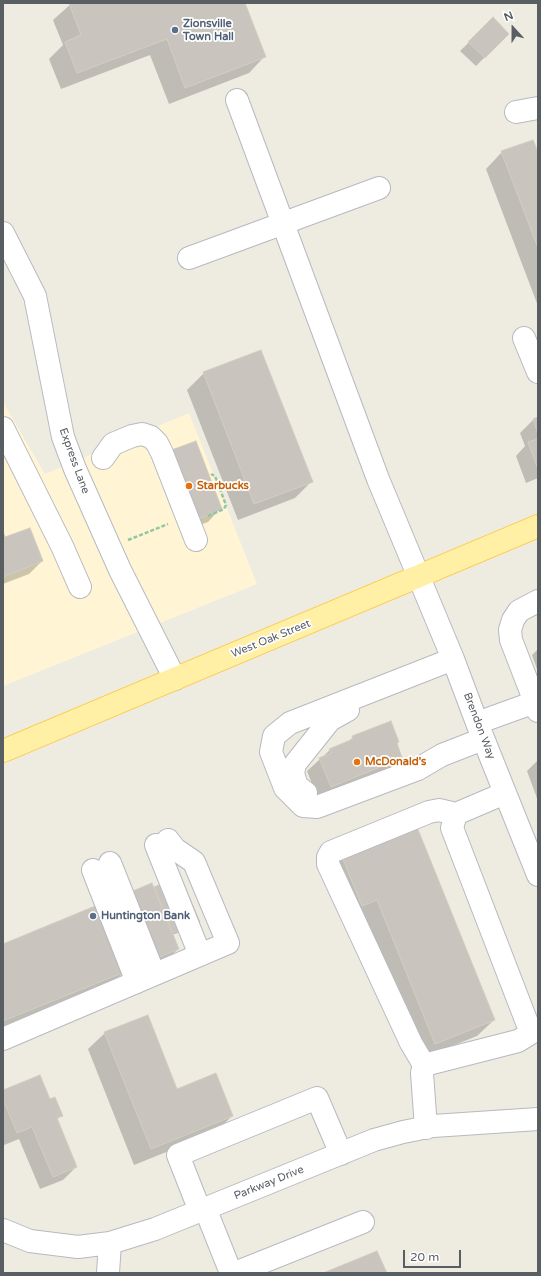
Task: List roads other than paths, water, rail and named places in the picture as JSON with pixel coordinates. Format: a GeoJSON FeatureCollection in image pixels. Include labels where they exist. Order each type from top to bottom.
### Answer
{"type":"FeatureCollection","features":[{"type":"Feature","properties":{"kind":"main road","name":"West Oak Street"},"geometry":{"type":"LineString","coordinates":[[3,751],[538,526]]}},
{"type":"Feature","properties":{"kind":"street","name":"Brendon Way"},"geometry":{"type":"LineString","coordinates":[[237,100],[378,479],[453,659],[480,731],[538,875]]}},
{"type":"Feature","properties":{"kind":"street"},"geometry":{"type":"LineString","coordinates":[[516,112],[538,108]]}},
{"type":"Feature","properties":{"kind":"street"},"geometry":{"type":"LineString","coordinates":[[189,258],[379,188]]}},
{"type":"Feature","properties":{"kind":"street","name":"Express Lane"},"geometry":{"type":"LineString","coordinates":[[3,233],[35,296],[62,437],[114,556],[175,678]]}},
{"type":"Feature","properties":{"kind":"street"},"geometry":{"type":"LineString","coordinates":[[524,338],[538,372]]}},
{"type":"Feature","properties":{"kind":"street"},"geometry":{"type":"LineString","coordinates":[[3,428],[62,546],[80,587]]}},
{"type":"Feature","properties":{"kind":"street"},"geometry":{"type":"LineString","coordinates":[[103,458],[113,444],[132,436],[142,434],[151,437],[158,443],[196,540]]}},
{"type":"Feature","properties":{"kind":"street"},"geometry":{"type":"LineString","coordinates":[[453,659],[290,723],[274,736],[271,752],[285,788],[303,806],[324,806],[418,769],[480,731],[536,706],[511,640],[510,630],[513,620],[519,611],[538,601]]}},
{"type":"Feature","properties":{"kind":"street"},"geometry":{"type":"LineString","coordinates":[[294,780],[293,773],[295,764],[330,720],[377,690]]}},
{"type":"Feature","properties":{"kind":"street"},"geometry":{"type":"LineString","coordinates":[[334,706],[310,726],[293,734],[285,743],[285,757],[294,780],[302,791],[315,796],[413,759],[442,755]]}},
{"type":"Feature","properties":{"kind":"street"},"geometry":{"type":"LineString","coordinates":[[426,1128],[422,1073],[424,1065],[411,1043],[328,864],[328,857],[331,852],[429,812],[439,810],[456,814],[506,793]]}},
{"type":"Feature","properties":{"kind":"street"},"geometry":{"type":"LineString","coordinates":[[424,1065],[518,1041],[534,1033],[452,828],[456,814]]}},
{"type":"Feature","properties":{"kind":"street"},"geometry":{"type":"LineString","coordinates":[[3,1039],[228,943],[194,862],[175,849],[157,845],[195,957]]}},
{"type":"Feature","properties":{"kind":"street"},"geometry":{"type":"LineString","coordinates":[[101,867],[146,978]]}},
{"type":"Feature","properties":{"kind":"street"},"geometry":{"type":"LineString","coordinates":[[231,1273],[178,1155],[317,1098],[341,1154]]}},
{"type":"Feature","properties":{"kind":"street","name":"Parkway Drive"},"geometry":{"type":"LineString","coordinates":[[3,1230],[30,1241],[78,1247],[110,1243],[155,1229],[374,1140],[426,1128],[538,1119]]}},
{"type":"Feature","properties":{"kind":"street"},"geometry":{"type":"LineString","coordinates":[[235,1273],[362,1222]]}},
{"type":"Feature","properties":{"kind":"street"},"geometry":{"type":"LineString","coordinates":[[108,1273],[110,1243]]}},
{"type":"Feature","properties":{"kind":"place","name":"Zionsville Town Hall"},"geometry":{"type":"Point","coordinates":[175,30]}},
{"type":"Feature","properties":{"kind":"place","name":"Starbucks"},"geometry":{"type":"Point","coordinates":[189,486]}},
{"type":"Feature","properties":{"kind":"place","name":"McDonald's"},"geometry":{"type":"Point","coordinates":[357,762]}},
{"type":"Feature","properties":{"kind":"place","name":"Huntington Bank"},"geometry":{"type":"Point","coordinates":[93,916]}}]}
